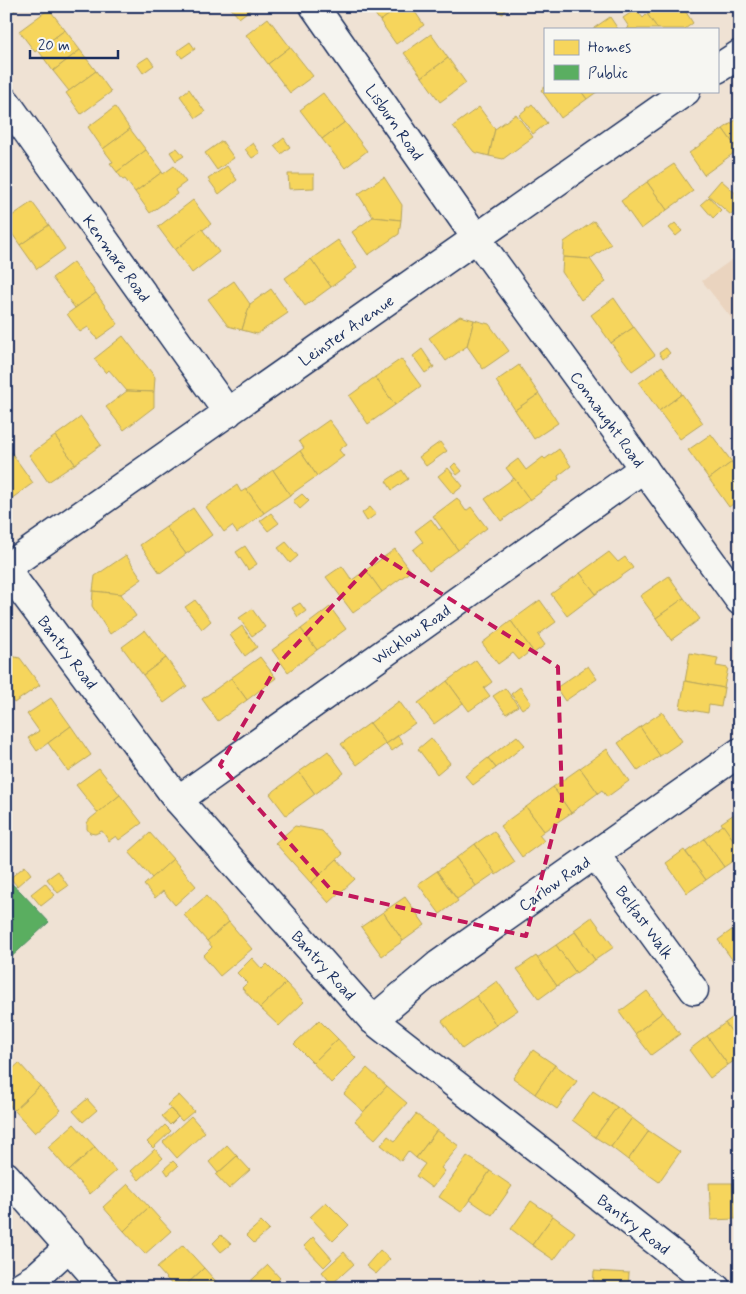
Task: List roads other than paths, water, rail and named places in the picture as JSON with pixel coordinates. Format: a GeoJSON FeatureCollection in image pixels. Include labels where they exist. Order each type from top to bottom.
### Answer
{"type":"FeatureCollection","features":[{"type":"Feature","properties":{"kind":"street","name":"Lisburn Road"},"geometry":{"type":"LineString","coordinates":[[314,6],[477,238]]}},
{"type":"Feature","properties":{"kind":"street"},"geometry":{"type":"LineString","coordinates":[[718,68],[740,54]]}},
{"type":"Feature","properties":{"kind":"street","name":"Leinster Avenue"},"geometry":{"type":"LineString","coordinates":[[6,569],[685,92]]}},
{"type":"Feature","properties":{"kind":"street","name":"Kenmare Road"},"geometry":{"type":"LineString","coordinates":[[6,102],[228,413]]}},
{"type":"Feature","properties":{"kind":"street","name":"Connaught Road"},"geometry":{"type":"LineString","coordinates":[[477,238],[740,601]]}},
{"type":"Feature","properties":{"kind":"street","name":"Wicklow Road"},"geometry":{"type":"LineString","coordinates":[[178,800],[644,468]]}},
{"type":"Feature","properties":{"kind":"street","name":"Bantry Road"},"geometry":{"type":"LineString","coordinates":[[6,569],[178,800],[373,1020],[716,1288]]}},
{"type":"Feature","properties":{"kind":"street","name":"Carlow Road"},"geometry":{"type":"LineString","coordinates":[[373,1020],[438,964],[740,752]]}},
{"type":"Feature","properties":{"kind":"street","name":"Belfast Walk"},"geometry":{"type":"LineString","coordinates":[[595,854],[694,990]]}},
{"type":"Feature","properties":{"kind":"street"},"geometry":{"type":"LineString","coordinates":[[6,1176],[70,1246],[105,1288]]}},
{"type":"Feature","properties":{"kind":"street"},"geometry":{"type":"LineString","coordinates":[[18,1288],[36,1277],[70,1246]]}}]}
